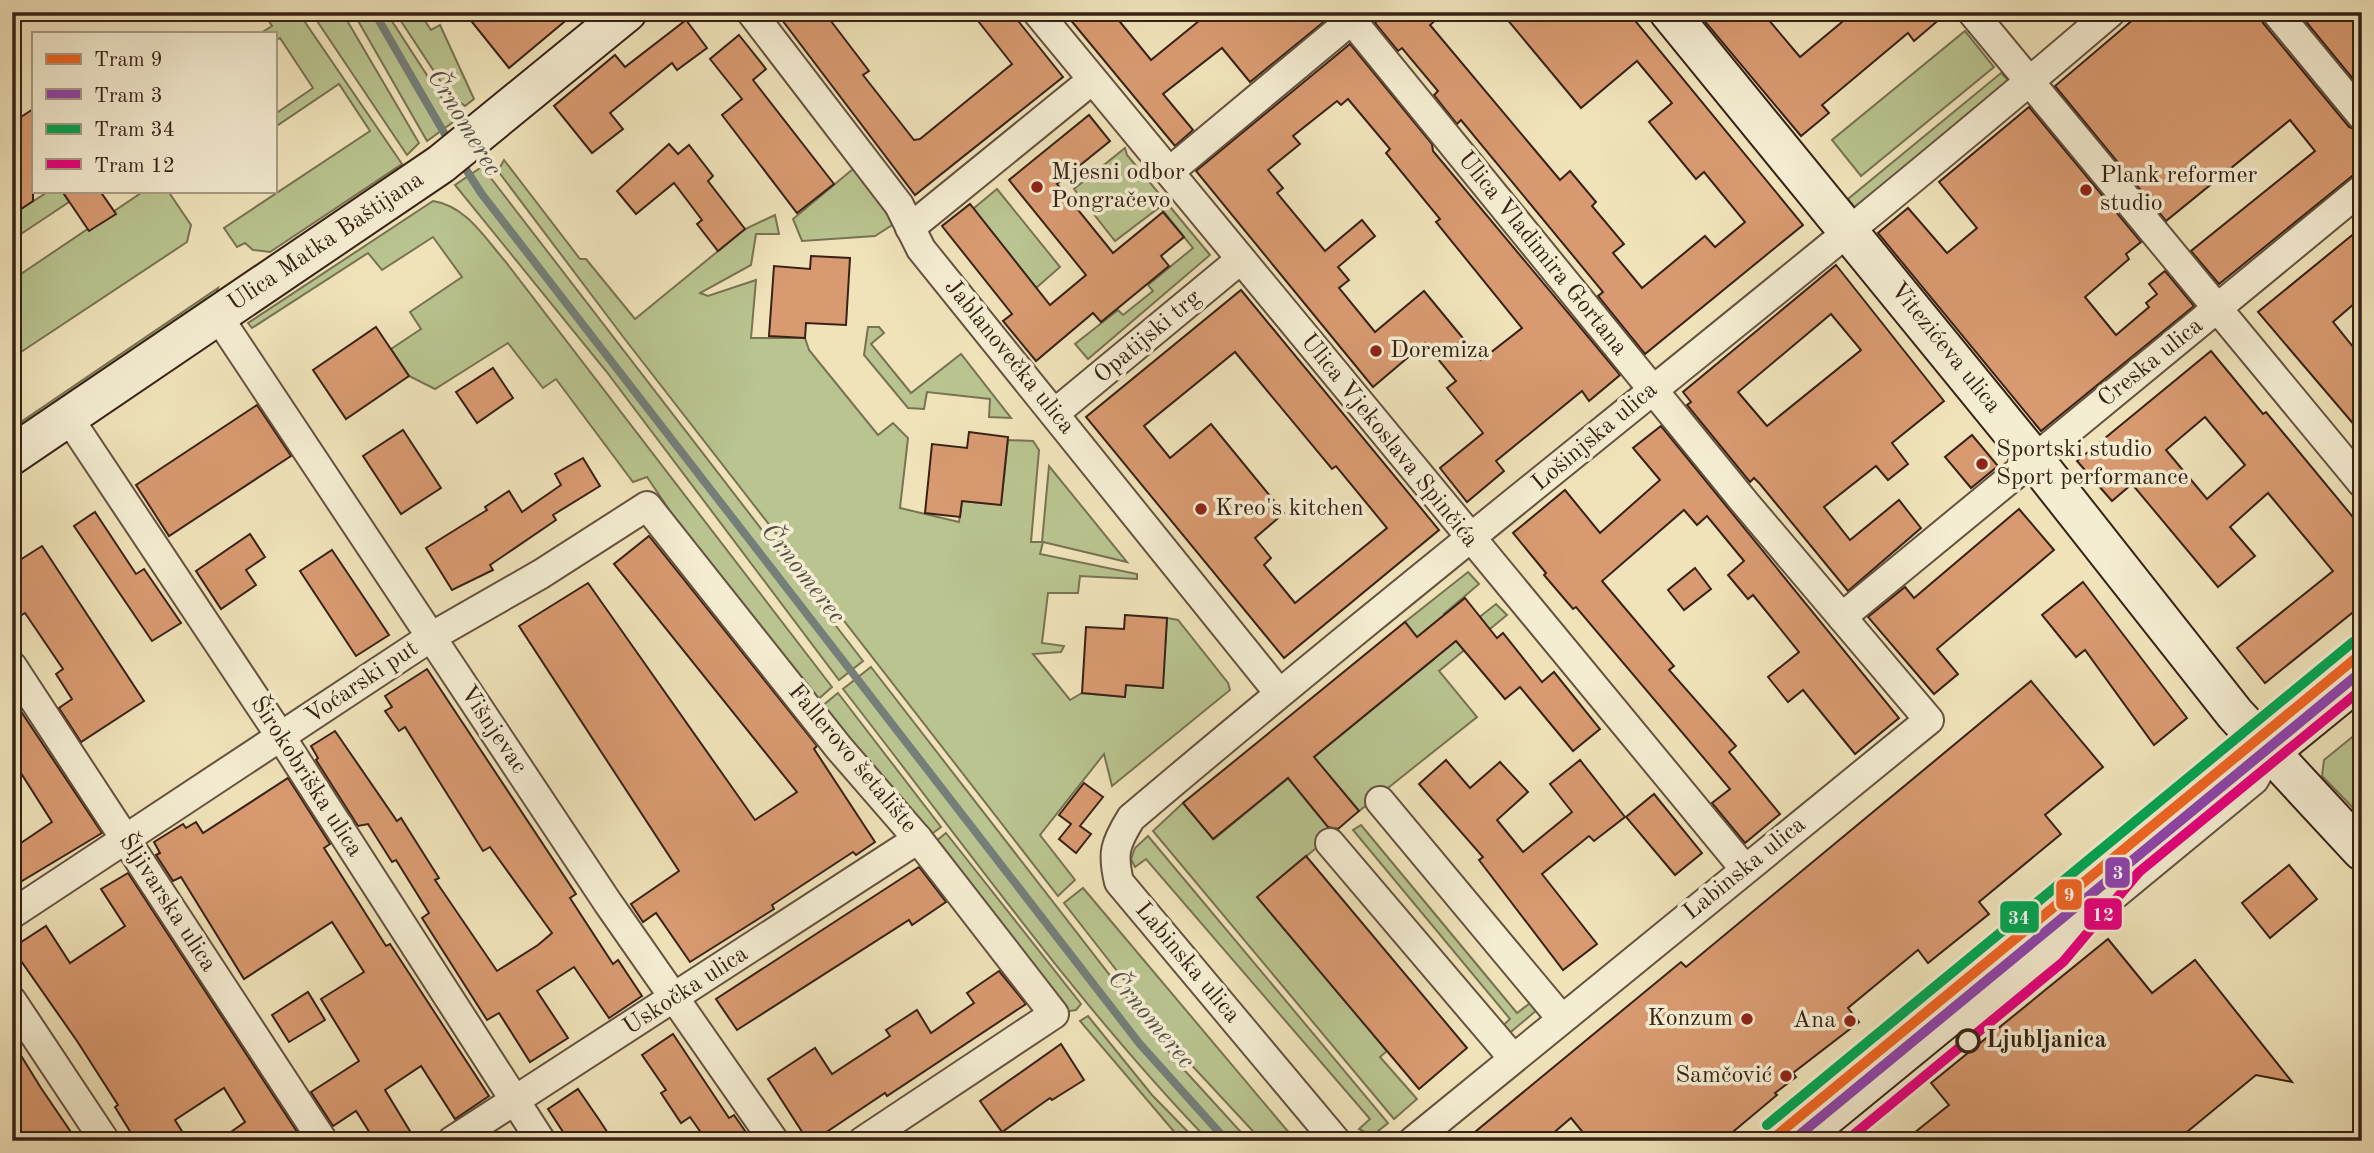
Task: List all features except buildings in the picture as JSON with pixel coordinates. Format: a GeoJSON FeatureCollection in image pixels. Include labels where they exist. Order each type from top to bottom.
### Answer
{"type":"FeatureCollection","features":[{"type":"Feature","properties":{"kind":"street","name":"Ulica Matka Baštijana"},"geometry":{"type":"LineString","coordinates":[[12,455],[441,164],[627,12]]}},
{"type":"Feature","properties":{"kind":"street","name":"Jablanovečka ulica"},"geometry":{"type":"LineString","coordinates":[[751,12],[899,205],[921,248],[1279,693]]}},
{"type":"Feature","properties":{"kind":"street","name":"Ulica Vjekoslava Spinčića"},"geometry":{"type":"LineString","coordinates":[[1037,12],[1744,869]]}},
{"type":"Feature","properties":{"kind":"street","name":"Vitezićeva ulica"},"geometry":{"type":"LineString","coordinates":[[1669,12],[1849,229],[2235,714],[2362,851]]}},
{"type":"Feature","properties":{"kind":"street"},"geometry":{"type":"LineString","coordinates":[[1972,12],[2362,483]]}},
{"type":"Feature","properties":{"kind":"street","name":"Lošinjska ulica"},"geometry":{"type":"LineString","coordinates":[[1119,882],[1114,859],[1119,839],[1131,818],[1279,693],[1470,540],[2111,12]]}},
{"type":"Feature","properties":{"kind":"street"},"geometry":{"type":"LineString","coordinates":[[2276,12],[2362,116]]}},
{"type":"Feature","properties":{"kind":"street"},"geometry":{"type":"LineString","coordinates":[[1169,172],[1352,15]]}},
{"type":"Feature","properties":{"kind":"street","name":"Ulica Vladimira Gortana"},"geometry":{"type":"LineString","coordinates":[[1352,15],[1653,389],[1929,720]]}},
{"type":"Feature","properties":{"kind":"street"},"geometry":{"type":"LineString","coordinates":[[910,229],[1092,80]]}},
{"type":"Feature","properties":{"kind":"street","name":"Creska ulica"},"geometry":{"type":"LineString","coordinates":[[1842,617],[2362,189]]}},
{"type":"Feature","properties":{"kind":"street","name":"Opatijski trg"},"geometry":{"type":"LineString","coordinates":[[1055,414],[1240,260]]}},
{"type":"Feature","properties":{"kind":"street","name":"Višnjevac"},"geometry":{"type":"LineString","coordinates":[[217,315],[674,998],[775,1141]]}},
{"type":"Feature","properties":{"kind":"street","name":"Širokobriška ulica"},"geometry":{"type":"LineString","coordinates":[[68,417],[281,737],[541,1141]]}},
{"type":"Feature","properties":{"kind":"street","name":"Voćarski put"},"geometry":{"type":"LineString","coordinates":[[12,914],[431,637],[541,574],[648,506]]}},
{"type":"Feature","properties":{"kind":"street","name":"Fallerovo šetalište"},"geometry":{"type":"LineString","coordinates":[[648,506],[839,748],[918,839],[1054,1014],[863,1141]]}},
{"type":"Feature","properties":{"kind":"street","name":"Šljivarska ulica"},"geometry":{"type":"LineString","coordinates":[[12,666],[323,1141]]}},
{"type":"Feature","properties":{"kind":"street"},"geometry":{"type":"LineString","coordinates":[[1816,1141],[2254,780],[2270,752],[2362,677]]}},
{"type":"Feature","properties":{"kind":"street","name":"Labinska ulica"},"geometry":{"type":"LineString","coordinates":[[1413,1141],[1929,720]]}},
{"type":"Feature","properties":{"kind":"street"},"geometry":{"type":"LineString","coordinates":[[1380,801],[1561,1018]]}},
{"type":"Feature","properties":{"kind":"street","name":"Uskočka ulica"},"geometry":{"type":"LineString","coordinates":[[452,1141],[918,839]]}},
{"type":"Feature","properties":{"kind":"street"},"geometry":{"type":"LineString","coordinates":[[1330,843],[1513,1058]]}},
{"type":"Feature","properties":{"kind":"street","name":"Labinska ulica"},"geometry":{"type":"LineString","coordinates":[[1119,882],[1336,1141]]}},
{"type":"Feature","properties":{"kind":"street"},"geometry":{"type":"LineString","coordinates":[[12,1001],[105,1141]]}},
{"type":"Feature","properties":{"kind":"green space"},"geometry":{"type":"Polygon","coordinates":[[[263,12],[298,12],[402,164],[270,252],[253,250],[245,243],[237,247],[224,228],[370,131],[339,84],[276,126],[276,113],[313,88],[280,38],[276,40],[276,32],[263,32],[272,26],[263,12]]]}},
{"type":"Feature","properties":{"kind":"green space"},"geometry":{"type":"Polygon","coordinates":[[[311,12],[342,12],[419,143],[407,155],[311,12]]]}},
{"type":"Feature","properties":{"kind":"green space"},"geometry":{"type":"Polygon","coordinates":[[[353,12],[386,12],[456,120],[427,141],[353,12]]]}},
{"type":"Feature","properties":{"kind":"green space"},"geometry":{"type":"Polygon","coordinates":[[[395,12],[419,12],[431,30],[440,25],[474,99],[465,106],[449,94],[395,12]]]}},
{"type":"Feature","properties":{"kind":"green space"},"geometry":{"type":"Polygon","coordinates":[[[1965,31],[1994,67],[1861,176],[1832,140],[1965,31]]]}},
{"type":"Feature","properties":{"kind":"green space"},"geometry":{"type":"Polygon","coordinates":[[[2001,73],[2009,81],[1855,208],[1848,199],[2001,73]]]}},
{"type":"Feature","properties":{"kind":"green space"},"geometry":{"type":"Polygon","coordinates":[[[1125,148],[1127,155],[1210,255],[1088,359],[1075,344],[1118,310],[1123,315],[1153,291],[1148,285],[1193,248],[1160,207],[1115,241],[1074,189],[1125,148]]]}},
{"type":"Feature","properties":{"kind":"green space"},"geometry":{"type":"Polygon","coordinates":[[[504,160],[580,259],[586,259],[635,319],[745,229],[775,215],[779,234],[756,234],[751,265],[700,293],[708,296],[756,280],[751,338],[805,338],[809,350],[878,435],[893,423],[908,438],[900,508],[959,522],[962,501],[1001,505],[1008,440],[1033,441],[1039,450],[1031,542],[1042,542],[1049,466],[1127,562],[1043,542],[1040,554],[1137,574],[1137,579],[1080,576],[1078,593],[1048,593],[1042,643],[1064,646],[1061,652],[1033,654],[1070,700],[1082,693],[1125,697],[1126,685],[1162,688],[1167,618],[1178,620],[1228,683],[1230,690],[1112,786],[1104,754],[1040,835],[1075,880],[1058,896],[624,338],[498,171],[504,160]]]}},
{"type":"Feature","properties":{"kind":"green space"},"geometry":{"type":"Polygon","coordinates":[[[489,162],[490,177],[863,661],[839,680],[606,371],[455,185],[489,162]]]}},
{"type":"Feature","properties":{"kind":"green space"},"geometry":{"type":"Polygon","coordinates":[[[859,164],[900,220],[875,236],[802,241],[793,219],[859,164]]]}},
{"type":"Feature","properties":{"kind":"green space"},"geometry":{"type":"Polygon","coordinates":[[[997,189],[1060,267],[1036,288],[973,209],[997,189]]]}},
{"type":"Feature","properties":{"kind":"green space"},"geometry":{"type":"Polygon","coordinates":[[[47,192],[63,192],[69,202],[12,240],[12,215],[47,192]]]}},
{"type":"Feature","properties":{"kind":"green space"},"geometry":{"type":"Polygon","coordinates":[[[143,192],[169,192],[191,225],[187,242],[12,358],[12,280],[143,192]]]}},
{"type":"Feature","properties":{"kind":"green space"},"geometry":{"type":"Polygon","coordinates":[[[433,201],[445,204],[465,216],[505,261],[832,687],[815,702],[699,554],[647,477],[633,482],[556,379],[543,388],[508,343],[435,389],[409,376],[391,349],[421,329],[410,312],[462,277],[433,237],[382,270],[368,253],[252,328],[248,323],[433,201]]]}},
{"type":"Feature","properties":{"kind":"green space"},"geometry":{"type":"Polygon","coordinates":[[[218,288],[214,300],[12,438],[12,428],[218,288]]]}},
{"type":"Feature","properties":{"kind":"green space"},"geometry":{"type":"Polygon","coordinates":[[[868,327],[879,327],[884,333],[871,344],[911,393],[961,354],[1011,418],[989,417],[990,399],[927,392],[924,409],[908,408],[864,355],[868,327]]]}},
{"type":"Feature","properties":{"kind":"green space"},"geometry":{"type":"Polygon","coordinates":[[[1468,572],[1479,584],[1444,614],[1459,633],[1496,604],[1507,615],[1439,671],[1477,717],[1359,811],[1333,781],[1308,802],[1334,833],[1258,897],[1387,1051],[1380,1057],[1417,1099],[1394,1119],[1153,831],[1183,803],[1214,839],[1434,659],[1405,622],[1468,572]]]}},
{"type":"Feature","properties":{"kind":"green space"},"geometry":{"type":"Polygon","coordinates":[[[871,667],[1177,1062],[1249,1141],[1209,1141],[1112,1033],[1020,920],[843,689],[871,667]]]}},
{"type":"Feature","properties":{"kind":"green space"},"geometry":{"type":"Polygon","coordinates":[[[838,693],[941,827],[929,836],[821,707],[838,693]]]}},
{"type":"Feature","properties":{"kind":"green space"},"geometry":{"type":"Polygon","coordinates":[[[2362,729],[2362,817],[2322,776],[2324,760],[2362,729]]]}},
{"type":"Feature","properties":{"kind":"green space"},"geometry":{"type":"Polygon","coordinates":[[[1361,825],[1517,1013],[1534,1000],[1537,1010],[1506,1036],[1497,1031],[1510,1019],[1353,830],[1361,825]]]}},
{"type":"Feature","properties":{"kind":"green space"},"geometry":{"type":"Polygon","coordinates":[[[946,833],[1081,1004],[1076,1010],[1063,1012],[935,842],[946,833]]]}},
{"type":"Feature","properties":{"kind":"green space"},"geometry":{"type":"Polygon","coordinates":[[[1148,836],[1388,1123],[1372,1136],[1359,1129],[1370,1119],[1146,859],[1135,867],[1131,859],[1135,848],[1148,836]]]}},
{"type":"Feature","properties":{"kind":"green space"},"geometry":{"type":"Polygon","coordinates":[[[1083,888],[1296,1141],[1262,1141],[1185,1058],[1064,903],[1083,888]]]}},
{"type":"Feature","properties":{"kind":"green space"},"geometry":{"type":"Polygon","coordinates":[[[1088,1016],[1152,1095],[1197,1141],[1182,1141],[1080,1021],[1088,1016]]]}},
{"type":"Feature","properties":{"kind":"waterway","name":"Črnomerec"},"geometry":{"type":"LineString","coordinates":[[374,12],[450,143]]}},
{"type":"Feature","properties":{"kind":"waterway","name":"Črnomerec"},"geometry":{"type":"LineString","coordinates":[[460,160],[481,193],[1139,1043],[1227,1141]]}},
{"type":"Feature","properties":{"kind":"tram line","name":"34"},"geometry":{"type":"LineString","coordinates":[[1767,1125],[2353,642]]}},
{"type":"Feature","properties":{"kind":"tram line","name":"9"},"geometry":{"type":"LineString","coordinates":[[1776,1136],[2362,653]]}},
{"type":"Feature","properties":{"kind":"tram line","name":"3"},"geometry":{"type":"LineString","coordinates":[[1792,1141],[2362,671]]}},
{"type":"Feature","properties":{"kind":"tram line","name":"12"},"geometry":{"type":"LineString","coordinates":[[1846,1141],[2063,962],[2139,872],[2362,689]]}},
{"type":"Feature","properties":{"kind":"tram line"},"geometry":{"type":"LineString","coordinates":[[1828,1141],[1961,1032]]}},
{"type":"Feature","properties":{"kind":"tram line"},"geometry":{"type":"LineString","coordinates":[[1770,1141],[1776,1136]]}},
{"type":"Feature","properties":{"kind":"place","name":"Mjesni odbor Pongračevo"},"geometry":{"type":"Point","coordinates":[1037,187]}},
{"type":"Feature","properties":{"kind":"place","name":"Plank reformer studio"},"geometry":{"type":"Point","coordinates":[2086,190]}},
{"type":"Feature","properties":{"kind":"place","name":"Doremiza"},"geometry":{"type":"Point","coordinates":[1376,351]}},
{"type":"Feature","properties":{"kind":"place","name":"Sportski studio Sport performance"},"geometry":{"type":"Point","coordinates":[1982,464]}},
{"type":"Feature","properties":{"kind":"place","name":"Kreo's kitchen"},"geometry":{"type":"Point","coordinates":[1201,509]}},
{"type":"Feature","properties":{"kind":"place","name":"Konzum"},"geometry":{"type":"Point","coordinates":[1747,1019]}},
{"type":"Feature","properties":{"kind":"place","name":"Ana"},"geometry":{"type":"Point","coordinates":[1850,1021]}},
{"type":"Feature","properties":{"kind":"place","name":"Ljubljanica"},"geometry":{"type":"Point","coordinates":[1968,1041]}},
{"type":"Feature","properties":{"kind":"place","name":"Samčović"},"geometry":{"type":"Point","coordinates":[1786,1076]}}]}
